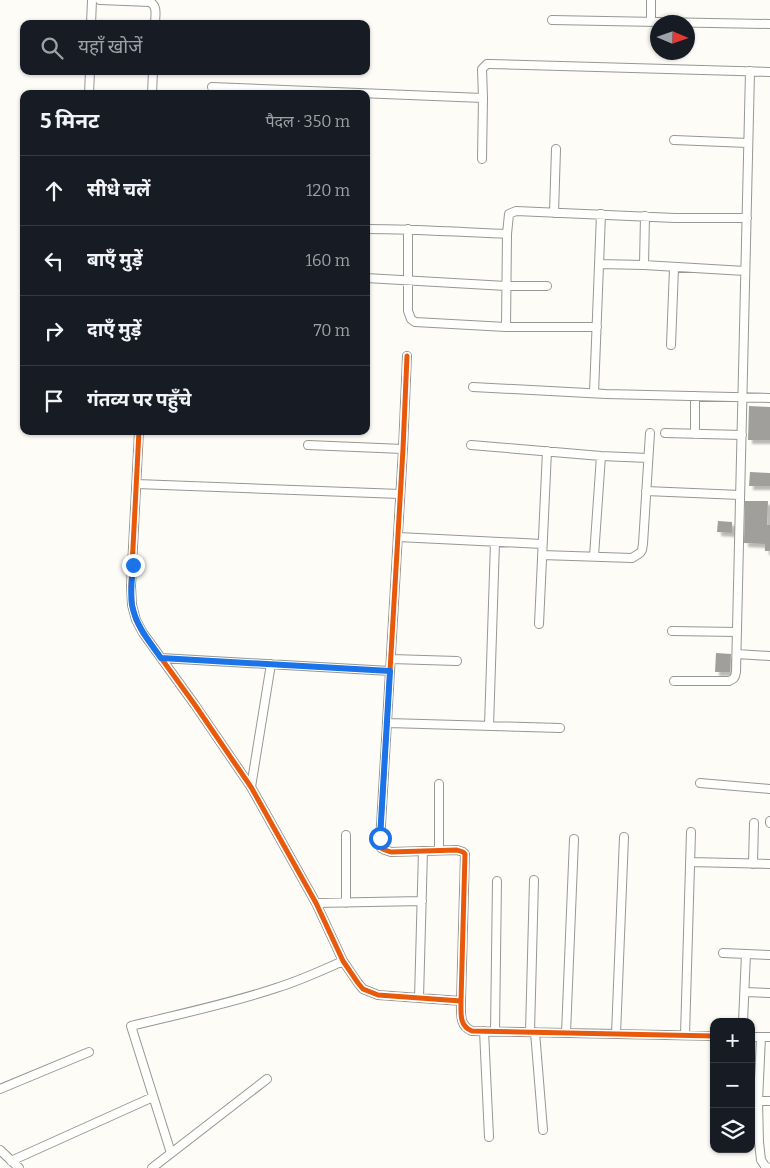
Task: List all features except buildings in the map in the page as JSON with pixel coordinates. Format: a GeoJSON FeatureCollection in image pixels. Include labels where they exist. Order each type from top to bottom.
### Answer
{"type":"FeatureCollection","features":[{"type":"Feature","properties":{"kind":"street"},"geometry":{"type":"LineString","coordinates":[[91,20],[92,0]]}},
{"type":"Feature","properties":{"kind":"street"},"geometry":{"type":"LineString","coordinates":[[100,0],[153,3],[155,6],[154,20]]}},
{"type":"Feature","properties":{"kind":"street"},"geometry":{"type":"LineString","coordinates":[[650,15],[651,0]]}},
{"type":"Feature","properties":{"kind":"street"},"geometry":{"type":"LineString","coordinates":[[552,20],[650,21]]}},
{"type":"Feature","properties":{"kind":"street"},"geometry":{"type":"LineString","coordinates":[[695,22],[770,24]]}},
{"type":"Feature","properties":{"kind":"street"},"geometry":{"type":"LineString","coordinates":[[482,159],[482,69],[490,64],[770,72]]}},
{"type":"Feature","properties":{"kind":"street"},"geometry":{"type":"LineString","coordinates":[[674,681],[729,681],[734,680],[736,677],[750,72]]}},
{"type":"Feature","properties":{"kind":"street"},"geometry":{"type":"LineString","coordinates":[[89,90],[90,75]]}},
{"type":"Feature","properties":{"kind":"street"},"geometry":{"type":"LineString","coordinates":[[152,90],[153,75]]}},
{"type":"Feature","properties":{"kind":"street"},"geometry":{"type":"LineString","coordinates":[[212,87],[286,90]]}},
{"type":"Feature","properties":{"kind":"street"},"geometry":{"type":"LineString","coordinates":[[370,93],[483,98]]}},
{"type":"Feature","properties":{"kind":"street"},"geometry":{"type":"LineString","coordinates":[[674,140],[748,142]]}},
{"type":"Feature","properties":{"kind":"street"},"geometry":{"type":"LineString","coordinates":[[554,213],[556,149]]}},
{"type":"Feature","properties":{"kind":"street"},"geometry":{"type":"LineString","coordinates":[[506,327],[507,234],[509,214],[512,212],[675,218],[746,218]]}},
{"type":"Feature","properties":{"kind":"street"},"geometry":{"type":"LineString","coordinates":[[594,393],[601,214]]}},
{"type":"Feature","properties":{"kind":"street"},"geometry":{"type":"LineString","coordinates":[[644,265],[645,216]]}},
{"type":"Feature","properties":{"kind":"street"},"geometry":{"type":"LineString","coordinates":[[370,229],[507,234]]}},
{"type":"Feature","properties":{"kind":"street"},"geometry":{"type":"LineString","coordinates":[[408,229],[408,311],[411,319],[415,322],[506,327],[596,327]]}},
{"type":"Feature","properties":{"kind":"street"},"geometry":{"type":"LineString","coordinates":[[599,264],[746,271]]}},
{"type":"Feature","properties":{"kind":"street"},"geometry":{"type":"LineString","coordinates":[[671,345],[674,268]]}},
{"type":"Feature","properties":{"kind":"street"},"geometry":{"type":"LineString","coordinates":[[370,278],[506,286],[547,286]]}},
{"type":"Feature","properties":{"kind":"street"},"geometry":{"type":"LineString","coordinates":[[407,356],[388,723],[380,838],[381,848],[391,852],[439,850],[460,851],[465,854],[461,1001],[461,1017],[465,1028],[472,1031],[495,1032],[710,1036]]}},
{"type":"Feature","properties":{"kind":"street"},"geometry":{"type":"LineString","coordinates":[[473,387],[594,393],[770,398]]}},
{"type":"Feature","properties":{"kind":"street"},"geometry":{"type":"LineString","coordinates":[[695,396],[695,434]]}},
{"type":"Feature","properties":{"kind":"street"},"geometry":{"type":"LineString","coordinates":[[542,555],[632,558],[640,553],[643,544],[650,433]]}},
{"type":"Feature","properties":{"kind":"street"},"geometry":{"type":"LineString","coordinates":[[665,433],[742,434]]}},
{"type":"Feature","properties":{"kind":"street"},"geometry":{"type":"LineString","coordinates":[[138,435],[131,586],[132,605],[136,620],[143,633],[251,787],[316,904],[343,961],[363,989],[378,995],[461,1001]]}},
{"type":"Feature","properties":{"kind":"street"},"geometry":{"type":"LineString","coordinates":[[308,445],[403,449]]}},
{"type":"Feature","properties":{"kind":"street"},"geometry":{"type":"LineString","coordinates":[[471,445],[648,458]]}},
{"type":"Feature","properties":{"kind":"street"},"geometry":{"type":"LineString","coordinates":[[539,624],[547,451]]}},
{"type":"Feature","properties":{"kind":"street"},"geometry":{"type":"LineString","coordinates":[[594,556],[601,456]]}},
{"type":"Feature","properties":{"kind":"street"},"geometry":{"type":"LineString","coordinates":[[137,484],[400,494]]}},
{"type":"Feature","properties":{"kind":"street"},"geometry":{"type":"LineString","coordinates":[[646,491],[740,495]]}},
{"type":"Feature","properties":{"kind":"street"},"geometry":{"type":"LineString","coordinates":[[398,537],[542,544]]}},
{"type":"Feature","properties":{"kind":"street"},"geometry":{"type":"LineString","coordinates":[[489,726],[495,542]]}},
{"type":"Feature","properties":{"kind":"street"},"geometry":{"type":"LineString","coordinates":[[672,631],[737,632]]}},
{"type":"Feature","properties":{"kind":"street"},"geometry":{"type":"LineString","coordinates":[[737,654],[770,656]]}},
{"type":"Feature","properties":{"kind":"street"},"geometry":{"type":"LineString","coordinates":[[161,658],[390,671]]}},
{"type":"Feature","properties":{"kind":"street"},"geometry":{"type":"LineString","coordinates":[[391,659],[457,661]]}},
{"type":"Feature","properties":{"kind":"street"},"geometry":{"type":"LineString","coordinates":[[251,787],[271,664]]}},
{"type":"Feature","properties":{"kind":"street"},"geometry":{"type":"LineString","coordinates":[[388,723],[560,728]]}},
{"type":"Feature","properties":{"kind":"street"},"geometry":{"type":"LineString","coordinates":[[700,782],[770,789]]}},
{"type":"Feature","properties":{"kind":"street"},"geometry":{"type":"LineString","coordinates":[[439,784],[439,850]]}},
{"type":"Feature","properties":{"kind":"street"},"geometry":{"type":"LineString","coordinates":[[754,823],[754,864]]}},
{"type":"Feature","properties":{"kind":"street"},"geometry":{"type":"LineString","coordinates":[[685,1035],[691,832]]}},
{"type":"Feature","properties":{"kind":"street"},"geometry":{"type":"LineString","coordinates":[[346,835],[346,903]]}},
{"type":"Feature","properties":{"kind":"street"},"geometry":{"type":"LineString","coordinates":[[616,1034],[624,837]]}},
{"type":"Feature","properties":{"kind":"street"},"geometry":{"type":"LineString","coordinates":[[566,1033],[574,839]]}},
{"type":"Feature","properties":{"kind":"street"},"geometry":{"type":"LineString","coordinates":[[419,998],[423,851]]}},
{"type":"Feature","properties":{"kind":"street"},"geometry":{"type":"LineString","coordinates":[[690,862],[770,864]]}},
{"type":"Feature","properties":{"kind":"street"},"geometry":{"type":"LineString","coordinates":[[534,880],[533,1032],[543,1130]]}},
{"type":"Feature","properties":{"kind":"street"},"geometry":{"type":"LineString","coordinates":[[495,1032],[497,881]]}},
{"type":"Feature","properties":{"kind":"street"},"geometry":{"type":"LineString","coordinates":[[316,904],[422,901]]}},
{"type":"Feature","properties":{"kind":"street"},"geometry":{"type":"LineString","coordinates":[[723,953],[770,955]]}},
{"type":"Feature","properties":{"kind":"street"},"geometry":{"type":"LineString","coordinates":[[743,1018],[746,954]]}},
{"type":"Feature","properties":{"kind":"street"},"geometry":{"type":"LineString","coordinates":[[171,1153],[131,1026],[233,1001],[309,976],[343,961]]}},
{"type":"Feature","properties":{"kind":"street"},"geometry":{"type":"LineString","coordinates":[[745,992],[770,993]]}},
{"type":"Feature","properties":{"kind":"street"},"geometry":{"type":"LineString","coordinates":[[484,1031],[489,1137]]}},
{"type":"Feature","properties":{"kind":"street"},"geometry":{"type":"LineString","coordinates":[[755,1037],[770,1037]]}},
{"type":"Feature","properties":{"kind":"street"},"geometry":{"type":"LineString","coordinates":[[761,1037],[758,1101],[759,1142],[763,1164],[769,1168]]}},
{"type":"Feature","properties":{"kind":"street"},"geometry":{"type":"LineString","coordinates":[[0,1088],[89,1052]]}},
{"type":"Feature","properties":{"kind":"street"},"geometry":{"type":"LineString","coordinates":[[152,1168],[267,1080]]}},
{"type":"Feature","properties":{"kind":"street"},"geometry":{"type":"LineString","coordinates":[[11,1161],[153,1097]]}},
{"type":"Feature","properties":{"kind":"street"},"geometry":{"type":"LineString","coordinates":[[758,1101],[770,1101]]}},
{"type":"Feature","properties":{"kind":"street"},"geometry":{"type":"LineString","coordinates":[[0,1150],[19,1168]]}},
{"type":"Feature","properties":{"kind":"cycle path"},"geometry":{"type":"LineString","coordinates":[[407,356],[380,842],[381,848],[391,852],[457,850],[465,854],[461,1001]]}},
{"type":"Feature","properties":{"kind":"cycle path"},"geometry":{"type":"LineString","coordinates":[[139,435],[131,586],[132,605],[136,620],[143,633],[251,787],[316,903],[343,961],[363,989],[378,995],[461,1001],[463,1022],[472,1031],[710,1036]]}},
{"type":"Feature","properties":{"kind":"route"},"geometry":{"type":"LineString","coordinates":[[133,565],[132,605],[136,620],[161,658],[390,671],[380,838]]}}]}
